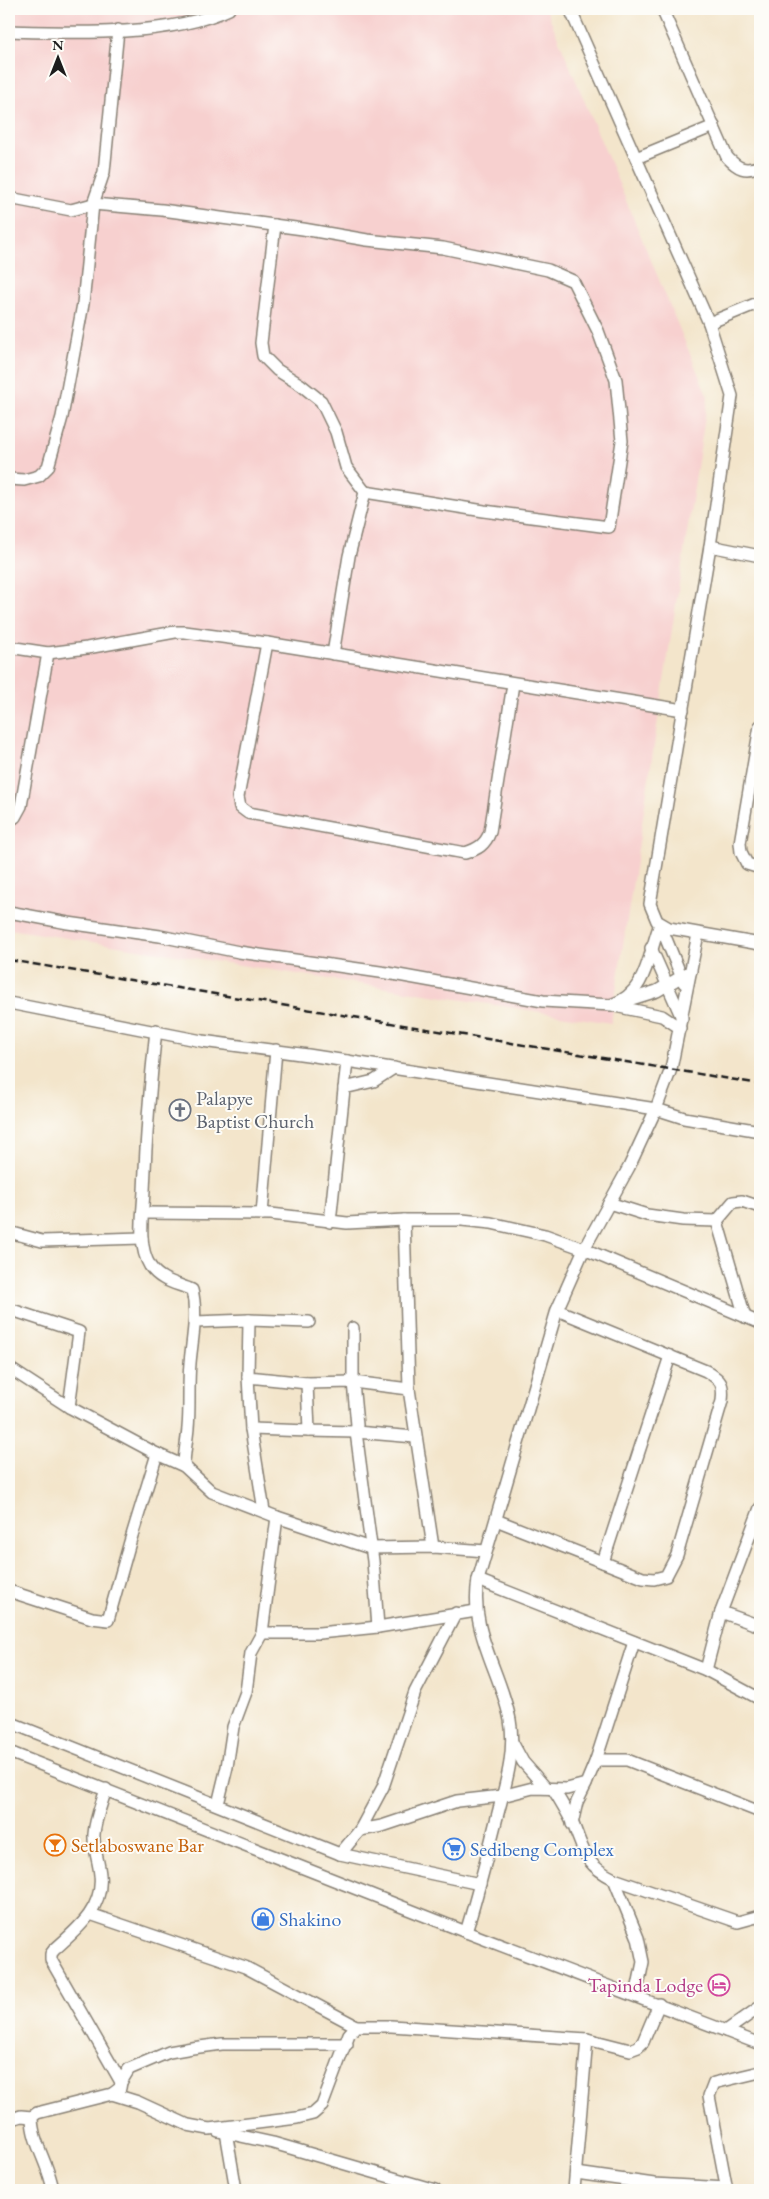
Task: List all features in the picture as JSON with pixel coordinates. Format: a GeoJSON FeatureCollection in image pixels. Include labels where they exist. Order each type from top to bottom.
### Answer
{"type":"FeatureCollection","features":[{"type":"Feature","properties":{"kind":"street"},"geometry":{"type":"LineString","coordinates":[[9,31],[118,30],[184,24],[229,9]]}},
{"type":"Feature","properties":{"kind":"street"},"geometry":{"type":"LineString","coordinates":[[570,9],[709,323],[732,396],[710,546],[650,904],[652,912],[686,974]]}},
{"type":"Feature","properties":{"kind":"street"},"geometry":{"type":"LineString","coordinates":[[662,9],[727,156],[738,168],[751,170],[760,166]]}},
{"type":"Feature","properties":{"kind":"street"},"geometry":{"type":"LineString","coordinates":[[9,479],[24,480],[39,476],[48,467],[54,450],[83,304],[93,204],[104,172],[118,30]]}},
{"type":"Feature","properties":{"kind":"street"},"geometry":{"type":"LineString","coordinates":[[636,158],[714,126]]}},
{"type":"Feature","properties":{"kind":"street"},"geometry":{"type":"LineString","coordinates":[[9,198],[71,210],[93,204],[162,210],[275,225],[485,256],[548,270],[573,281],[598,331],[616,380],[622,441],[608,526],[484,511],[366,492],[346,467],[336,432],[321,401],[301,385],[277,370],[263,356],[262,343],[275,225]]}},
{"type":"Feature","properties":{"kind":"street"},"geometry":{"type":"LineString","coordinates":[[709,323],[760,302]]}},
{"type":"Feature","properties":{"kind":"street"},"geometry":{"type":"LineString","coordinates":[[333,654],[349,556],[366,492]]}},
{"type":"Feature","properties":{"kind":"street"},"geometry":{"type":"LineString","coordinates":[[710,546],[760,556]]}},
{"type":"Feature","properties":{"kind":"street"},"geometry":{"type":"LineString","coordinates":[[9,647],[48,653],[175,632],[267,643],[683,710]]}},
{"type":"Feature","properties":{"kind":"street"},"geometry":{"type":"LineString","coordinates":[[267,643],[238,797],[240,807],[248,814],[464,853],[478,849],[487,841],[490,832],[513,684]]}},
{"type":"Feature","properties":{"kind":"street"},"geometry":{"type":"LineString","coordinates":[[9,821],[16,817],[21,806],[48,653]]}},
{"type":"Feature","properties":{"kind":"street"},"geometry":{"type":"LineString","coordinates":[[760,726],[740,843],[741,852],[748,864],[760,868]]}},
{"type":"Feature","properties":{"kind":"street"},"geometry":{"type":"LineString","coordinates":[[9,912],[239,952],[387,973],[543,1000],[616,1004],[681,1023]]}},
{"type":"Feature","properties":{"kind":"street"},"geometry":{"type":"LineString","coordinates":[[660,924],[669,928],[698,934],[760,944]]}},
{"type":"Feature","properties":{"kind":"street"},"geometry":{"type":"LineString","coordinates":[[616,1004],[633,994],[646,972],[651,948],[660,924]]}},
{"type":"Feature","properties":{"kind":"street"},"geometry":{"type":"LineString","coordinates":[[466,1932],[510,1768],[512,1742],[506,1704],[488,1655],[476,1611],[475,1596],[478,1580],[557,1310],[584,1249],[629,1167],[656,1109],[671,1069],[687,992],[686,974],[698,934]]}},
{"type":"Feature","properties":{"kind":"street"},"geometry":{"type":"LineString","coordinates":[[651,948],[668,986],[681,1023]]}},
{"type":"Feature","properties":{"kind":"street"},"geometry":{"type":"LineString","coordinates":[[616,1004],[639,998],[668,986],[686,974]]}},
{"type":"Feature","properties":{"kind":"street"},"geometry":{"type":"LineString","coordinates":[[9,1003],[156,1030],[202,1041],[276,1050],[656,1109],[684,1118],[760,1131]]}},
{"type":"Feature","properties":{"kind":"street"},"geometry":{"type":"LineString","coordinates":[[156,1030],[148,1096],[142,1238],[148,1264],[160,1278],[192,1290],[194,1322],[184,1466]]}},
{"type":"Feature","properties":{"kind":"street"},"geometry":{"type":"LineString","coordinates":[[262,1214],[276,1050]]}},
{"type":"Feature","properties":{"kind":"street"},"geometry":{"type":"LineString","coordinates":[[330,1222],[347,1061]]}},
{"type":"Feature","properties":{"kind":"street"},"geometry":{"type":"LineString","coordinates":[[344,1088],[374,1081],[394,1068]]}},
{"type":"Feature","properties":{"kind":"street"},"geometry":{"type":"LineString","coordinates":[[717,1222],[734,1202],[742,1201],[760,1206]]}},
{"type":"Feature","properties":{"kind":"street"},"geometry":{"type":"LineString","coordinates":[[609,1203],[647,1215],[717,1222]]}},
{"type":"Feature","properties":{"kind":"street"},"geometry":{"type":"LineString","coordinates":[[143,1213],[262,1214],[347,1223],[404,1220],[462,1220],[491,1223],[544,1235],[584,1249],[760,1323]]}},
{"type":"Feature","properties":{"kind":"street"},"geometry":{"type":"LineString","coordinates":[[404,1220],[409,1389],[433,1547]]}},
{"type":"Feature","properties":{"kind":"street"},"geometry":{"type":"LineString","coordinates":[[717,1222],[745,1317]]}},
{"type":"Feature","properties":{"kind":"street"},"geometry":{"type":"LineString","coordinates":[[9,1232],[42,1241],[142,1238]]}},
{"type":"Feature","properties":{"kind":"street"},"geometry":{"type":"LineString","coordinates":[[9,1309],[78,1332],[69,1408]]}},
{"type":"Feature","properties":{"kind":"street"},"geometry":{"type":"LineString","coordinates":[[496,1520],[643,1578],[666,1576],[677,1555],[724,1389],[719,1379],[706,1371],[557,1310]]}},
{"type":"Feature","properties":{"kind":"street"},"geometry":{"type":"LineString","coordinates":[[194,1322],[249,1320],[309,1322]]}},
{"type":"Feature","properties":{"kind":"street"},"geometry":{"type":"LineString","coordinates":[[249,1320],[248,1377],[251,1429],[264,1511]]}},
{"type":"Feature","properties":{"kind":"street"},"geometry":{"type":"LineString","coordinates":[[353,1328],[353,1382],[356,1432],[373,1561],[378,1627]]}},
{"type":"Feature","properties":{"kind":"street"},"geometry":{"type":"LineString","coordinates":[[603,1562],[670,1356]]}},
{"type":"Feature","properties":{"kind":"street"},"geometry":{"type":"LineString","coordinates":[[9,1368],[69,1408],[184,1466],[212,1492],[277,1517],[370,1548],[433,1547],[486,1551]]}},
{"type":"Feature","properties":{"kind":"street"},"geometry":{"type":"LineString","coordinates":[[248,1377],[307,1383],[353,1382],[409,1389]]}},
{"type":"Feature","properties":{"kind":"street"},"geometry":{"type":"LineString","coordinates":[[307,1383],[309,1431]]}},
{"type":"Feature","properties":{"kind":"street"},"geometry":{"type":"LineString","coordinates":[[251,1429],[356,1432],[415,1437]]}},
{"type":"Feature","properties":{"kind":"street"},"geometry":{"type":"LineString","coordinates":[[9,1591],[92,1618],[108,1620],[157,1454]]}},
{"type":"Feature","properties":{"kind":"street"},"geometry":{"type":"LineString","coordinates":[[706,1670],[721,1612],[760,1508]]}},
{"type":"Feature","properties":{"kind":"street"},"geometry":{"type":"LineString","coordinates":[[218,1804],[227,1767],[233,1727],[246,1692],[251,1654],[262,1633],[277,1517]]}},
{"type":"Feature","properties":{"kind":"street"},"geometry":{"type":"LineString","coordinates":[[478,1580],[706,1670],[760,1698]]}},
{"type":"Feature","properties":{"kind":"street"},"geometry":{"type":"LineString","coordinates":[[262,1633],[319,1633],[378,1627],[476,1611]]}},
{"type":"Feature","properties":{"kind":"street"},"geometry":{"type":"LineString","coordinates":[[721,1612],[760,1626]]}},
{"type":"Feature","properties":{"kind":"street"},"geometry":{"type":"LineString","coordinates":[[340,1854],[360,1830],[383,1787],[415,1692],[456,1613]]}},
{"type":"Feature","properties":{"kind":"street"},"geometry":{"type":"LineString","coordinates":[[572,1824],[577,1802],[596,1760],[634,1642]]}},
{"type":"Feature","properties":{"kind":"street"},"geometry":{"type":"LineString","coordinates":[[9,1722],[340,1854],[480,1884]]}},
{"type":"Feature","properties":{"kind":"street"},"geometry":{"type":"LineString","coordinates":[[512,1742],[524,1762],[549,1788],[572,1824],[588,1861],[600,1872],[614,1879],[738,1922],[760,1916]]}},
{"type":"Feature","properties":{"kind":"street"},"geometry":{"type":"LineString","coordinates":[[9,1752],[466,1932],[726,2030],[760,2046]]}},
{"type":"Feature","properties":{"kind":"street"},"geometry":{"type":"LineString","coordinates":[[596,1760],[627,1760],[760,1812]]}},
{"type":"Feature","properties":{"kind":"street"},"geometry":{"type":"LineString","coordinates":[[360,1830],[382,1826],[457,1801],[502,1796],[520,1790],[567,1789],[586,1784]]}},
{"type":"Feature","properties":{"kind":"street"},"geometry":{"type":"LineString","coordinates":[[106,1789],[94,1833],[100,1886],[98,1899],[90,1914],[70,1937],[54,1950],[51,1954],[51,1960],[121,2082]]}},
{"type":"Feature","properties":{"kind":"street"},"geometry":{"type":"LineString","coordinates":[[614,1879],[640,1946],[642,1962],[636,1996]]}},
{"type":"Feature","properties":{"kind":"street"},"geometry":{"type":"LineString","coordinates":[[90,1914],[245,1967],[356,2026],[390,2026],[587,2039],[630,2050],[638,2047],[643,2042],[659,2004]]}},
{"type":"Feature","properties":{"kind":"street"},"geometry":{"type":"LineString","coordinates":[[726,2030],[760,2007]]}},
{"type":"Feature","properties":{"kind":"street"},"geometry":{"type":"LineString","coordinates":[[209,2129],[297,2118],[313,2114],[322,2106],[347,2044],[349,2034],[356,2026]]}},
{"type":"Feature","properties":{"kind":"street"},"geometry":{"type":"LineString","coordinates":[[574,2190],[587,2039]]}},
{"type":"Feature","properties":{"kind":"street"},"geometry":{"type":"LineString","coordinates":[[9,2120],[21,2116],[32,2117],[38,2113],[112,2094],[120,2088],[121,2082],[129,2069],[169,2052],[222,2044],[347,2044]]}},
{"type":"Feature","properties":{"kind":"street"},"geometry":{"type":"LineString","coordinates":[[576,2173],[654,2184],[727,2189],[710,2096],[711,2088],[714,2083],[760,2072]]}},
{"type":"Feature","properties":{"kind":"street"},"geometry":{"type":"LineString","coordinates":[[112,2094],[138,2102],[188,2125],[273,2143],[435,2190]]}},
{"type":"Feature","properties":{"kind":"street"},"geometry":{"type":"LineString","coordinates":[[32,2117],[32,2128],[51,2176],[52,2190]]}},
{"type":"Feature","properties":{"kind":"street"},"geometry":{"type":"LineString","coordinates":[[226,2132],[236,2190]]}},
{"type":"Feature","properties":{"kind":"shaded area"},"geometry":{"type":"Polygon","coordinates":[[[9,9],[546,9],[708,397],[611,1023],[9,929],[9,9]]]}},
{"type":"Feature","properties":{"kind":"railway"},"geometry":{"type":"LineString","coordinates":[[9,960],[760,1084]]}},
{"type":"Feature","properties":{"kind":"place","name":"Palapye Baptist Church"},"geometry":{"type":"Point","coordinates":[180,1110]}},
{"type":"Feature","properties":{"kind":"place","name":"Setlaboswane Bar"},"geometry":{"type":"Point","coordinates":[55,1845]}},
{"type":"Feature","properties":{"kind":"place","name":"Sedibeng Complex"},"geometry":{"type":"Point","coordinates":[454,1849]}},
{"type":"Feature","properties":{"kind":"place","name":"Shakino"},"geometry":{"type":"Point","coordinates":[263,1919]}},
{"type":"Feature","properties":{"kind":"place","name":"Tapinda Lodge"},"geometry":{"type":"Point","coordinates":[719,1985]}}]}
